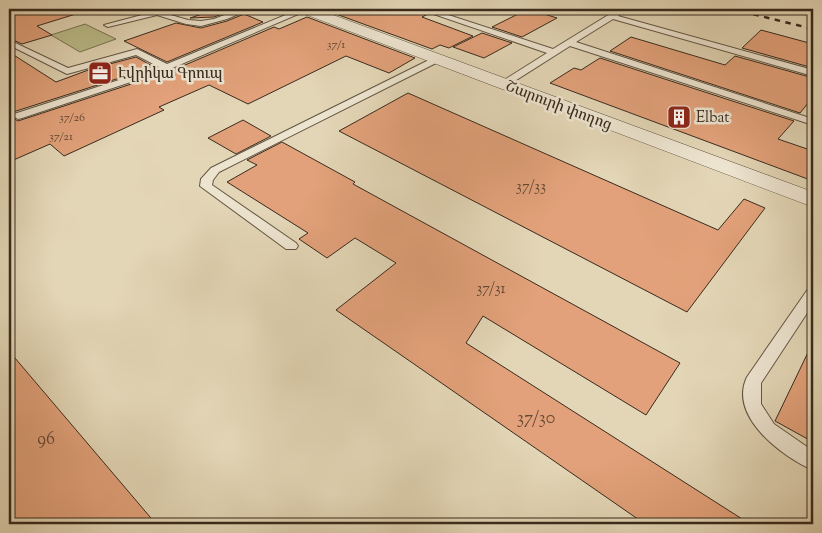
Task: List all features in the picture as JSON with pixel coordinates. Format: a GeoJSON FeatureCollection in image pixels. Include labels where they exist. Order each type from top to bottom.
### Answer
{"type":"FeatureCollection","features":[{"type":"Feature","properties":{"kind":"street","name":"Շարուրի փողոց"},"geometry":{"type":"LineString","coordinates":[[305,9],[813,200]]}},
{"type":"Feature","properties":{"kind":"lane"},"geometry":{"type":"LineString","coordinates":[[108,25],[148,13],[165,13],[187,22],[210,22],[246,9]]}},
{"type":"Feature","properties":{"kind":"lane"},"geometry":{"type":"LineString","coordinates":[[18,116],[167,67],[305,9]]}},
{"type":"Feature","properties":{"kind":"lane"},"geometry":{"type":"LineString","coordinates":[[423,9],[555,53]]}},
{"type":"Feature","properties":{"kind":"lane"},"geometry":{"type":"LineString","coordinates":[[504,84],[623,9]]}},
{"type":"Feature","properties":{"kind":"lane"},"geometry":{"type":"LineString","coordinates":[[611,16],[813,73]]}},
{"type":"Feature","properties":{"kind":"lane"},"geometry":{"type":"LineString","coordinates":[[9,42],[67,71],[137,52],[167,67]]}},
{"type":"Feature","properties":{"kind":"lane"},"geometry":{"type":"LineString","coordinates":[[570,43],[813,122]]}},
{"type":"Feature","properties":{"kind":"lane"},"geometry":{"type":"LineString","coordinates":[[291,246],[206,186],[207,179],[215,170],[437,59]]}},
{"type":"Feature","properties":{"kind":"lane"},"geometry":{"type":"LineString","coordinates":[[813,293],[753,382],[752,405],[768,430],[791,448],[813,461]]}},
{"type":"Feature","properties":{"kind":"green space"},"geometry":{"type":"Polygon","coordinates":[[[85,24],[116,39],[80,52],[51,35],[85,24]]]}},
{"type":"Feature","properties":{"kind":"building"},"geometry":{"type":"Polygon","coordinates":[[[29,9],[78,9],[79,13],[37,26],[52,35],[22,44],[9,38],[9,10],[14,13],[29,9]]]}},
{"type":"Feature","properties":{"kind":"building"},"geometry":{"type":"Polygon","coordinates":[[[217,9],[233,10],[214,17],[190,18],[217,9]]]}},
{"type":"Feature","properties":{"kind":"building"},"geometry":{"type":"Polygon","coordinates":[[[417,9],[428,14],[422,17],[473,36],[449,48],[440,45],[432,49],[325,10],[417,9]]]}},
{"type":"Feature","properties":{"kind":"building"},"geometry":{"type":"Polygon","coordinates":[[[528,9],[557,18],[522,37],[492,27],[528,9]]]}},
{"type":"Feature","properties":{"kind":"building"},"geometry":{"type":"Polygon","coordinates":[[[244,14],[263,22],[167,62],[124,41],[176,23],[201,28],[244,14]]]}},
{"type":"Feature","properties":{"kind":"building"},"geometry":{"type":"Polygon","coordinates":[[[307,17],[415,58],[389,73],[346,56],[248,104],[209,85],[159,107],[164,110],[64,156],[50,144],[9,162],[9,52],[56,82],[91,69],[136,57],[154,67],[13,112],[11,117],[18,121],[171,71],[274,27],[279,29],[307,17]]]}},
{"type":"Feature","properties":{"kind":"building"},"geometry":{"type":"Polygon","coordinates":[[[761,30],[813,44],[813,68],[742,48],[761,30]]]}},
{"type":"Feature","properties":{"kind":"building"},"geometry":{"type":"Polygon","coordinates":[[[482,33],[512,43],[484,58],[453,47],[482,33]]]}},
{"type":"Feature","properties":{"kind":"building"},"geometry":{"type":"Polygon","coordinates":[[[631,37],[725,65],[735,56],[813,78],[813,97],[800,113],[610,51],[631,37]]]}},
{"type":"Feature","properties":{"kind":"building","name":"Elbat"},"geometry":{"type":"Polygon","coordinates":[[[600,58],[794,121],[778,139],[813,151],[813,181],[550,83],[574,68],[581,70],[600,58]]]}},
{"type":"Feature","properties":{"kind":"building"},"geometry":{"type":"Polygon","coordinates":[[[408,93],[718,230],[744,199],[765,208],[687,312],[339,131],[408,93]]]}},
{"type":"Feature","properties":{"kind":"building"},"geometry":{"type":"Polygon","coordinates":[[[243,120],[271,136],[236,154],[208,138],[243,120]]]}},
{"type":"Feature","properties":{"kind":"building"},"geometry":{"type":"Polygon","coordinates":[[[282,142],[355,182],[353,184],[680,363],[646,415],[483,316],[466,343],[750,524],[645,524],[336,310],[396,263],[355,238],[327,258],[299,239],[308,233],[227,182],[257,165],[247,160],[282,142]]]}},
{"type":"Feature","properties":{"kind":"building"},"geometry":{"type":"Polygon","coordinates":[[[813,342],[813,442],[775,421],[813,342]]]}},
{"type":"Feature","properties":{"kind":"building"},"geometry":{"type":"Polygon","coordinates":[[[9,351],[156,524],[9,524],[9,351]]]}},
{"type":"Feature","properties":{"kind":"railway"},"geometry":{"type":"LineString","coordinates":[[732,9],[813,29]]}},
{"type":"Feature","properties":{"kind":"place","name":"Էվրիկա Գրուպ"},"geometry":{"type":"Point","coordinates":[100,73]}},
{"type":"Feature","properties":{"kind":"place","name":"Elbat"},"geometry":{"type":"Point","coordinates":[679,117]}}]}
